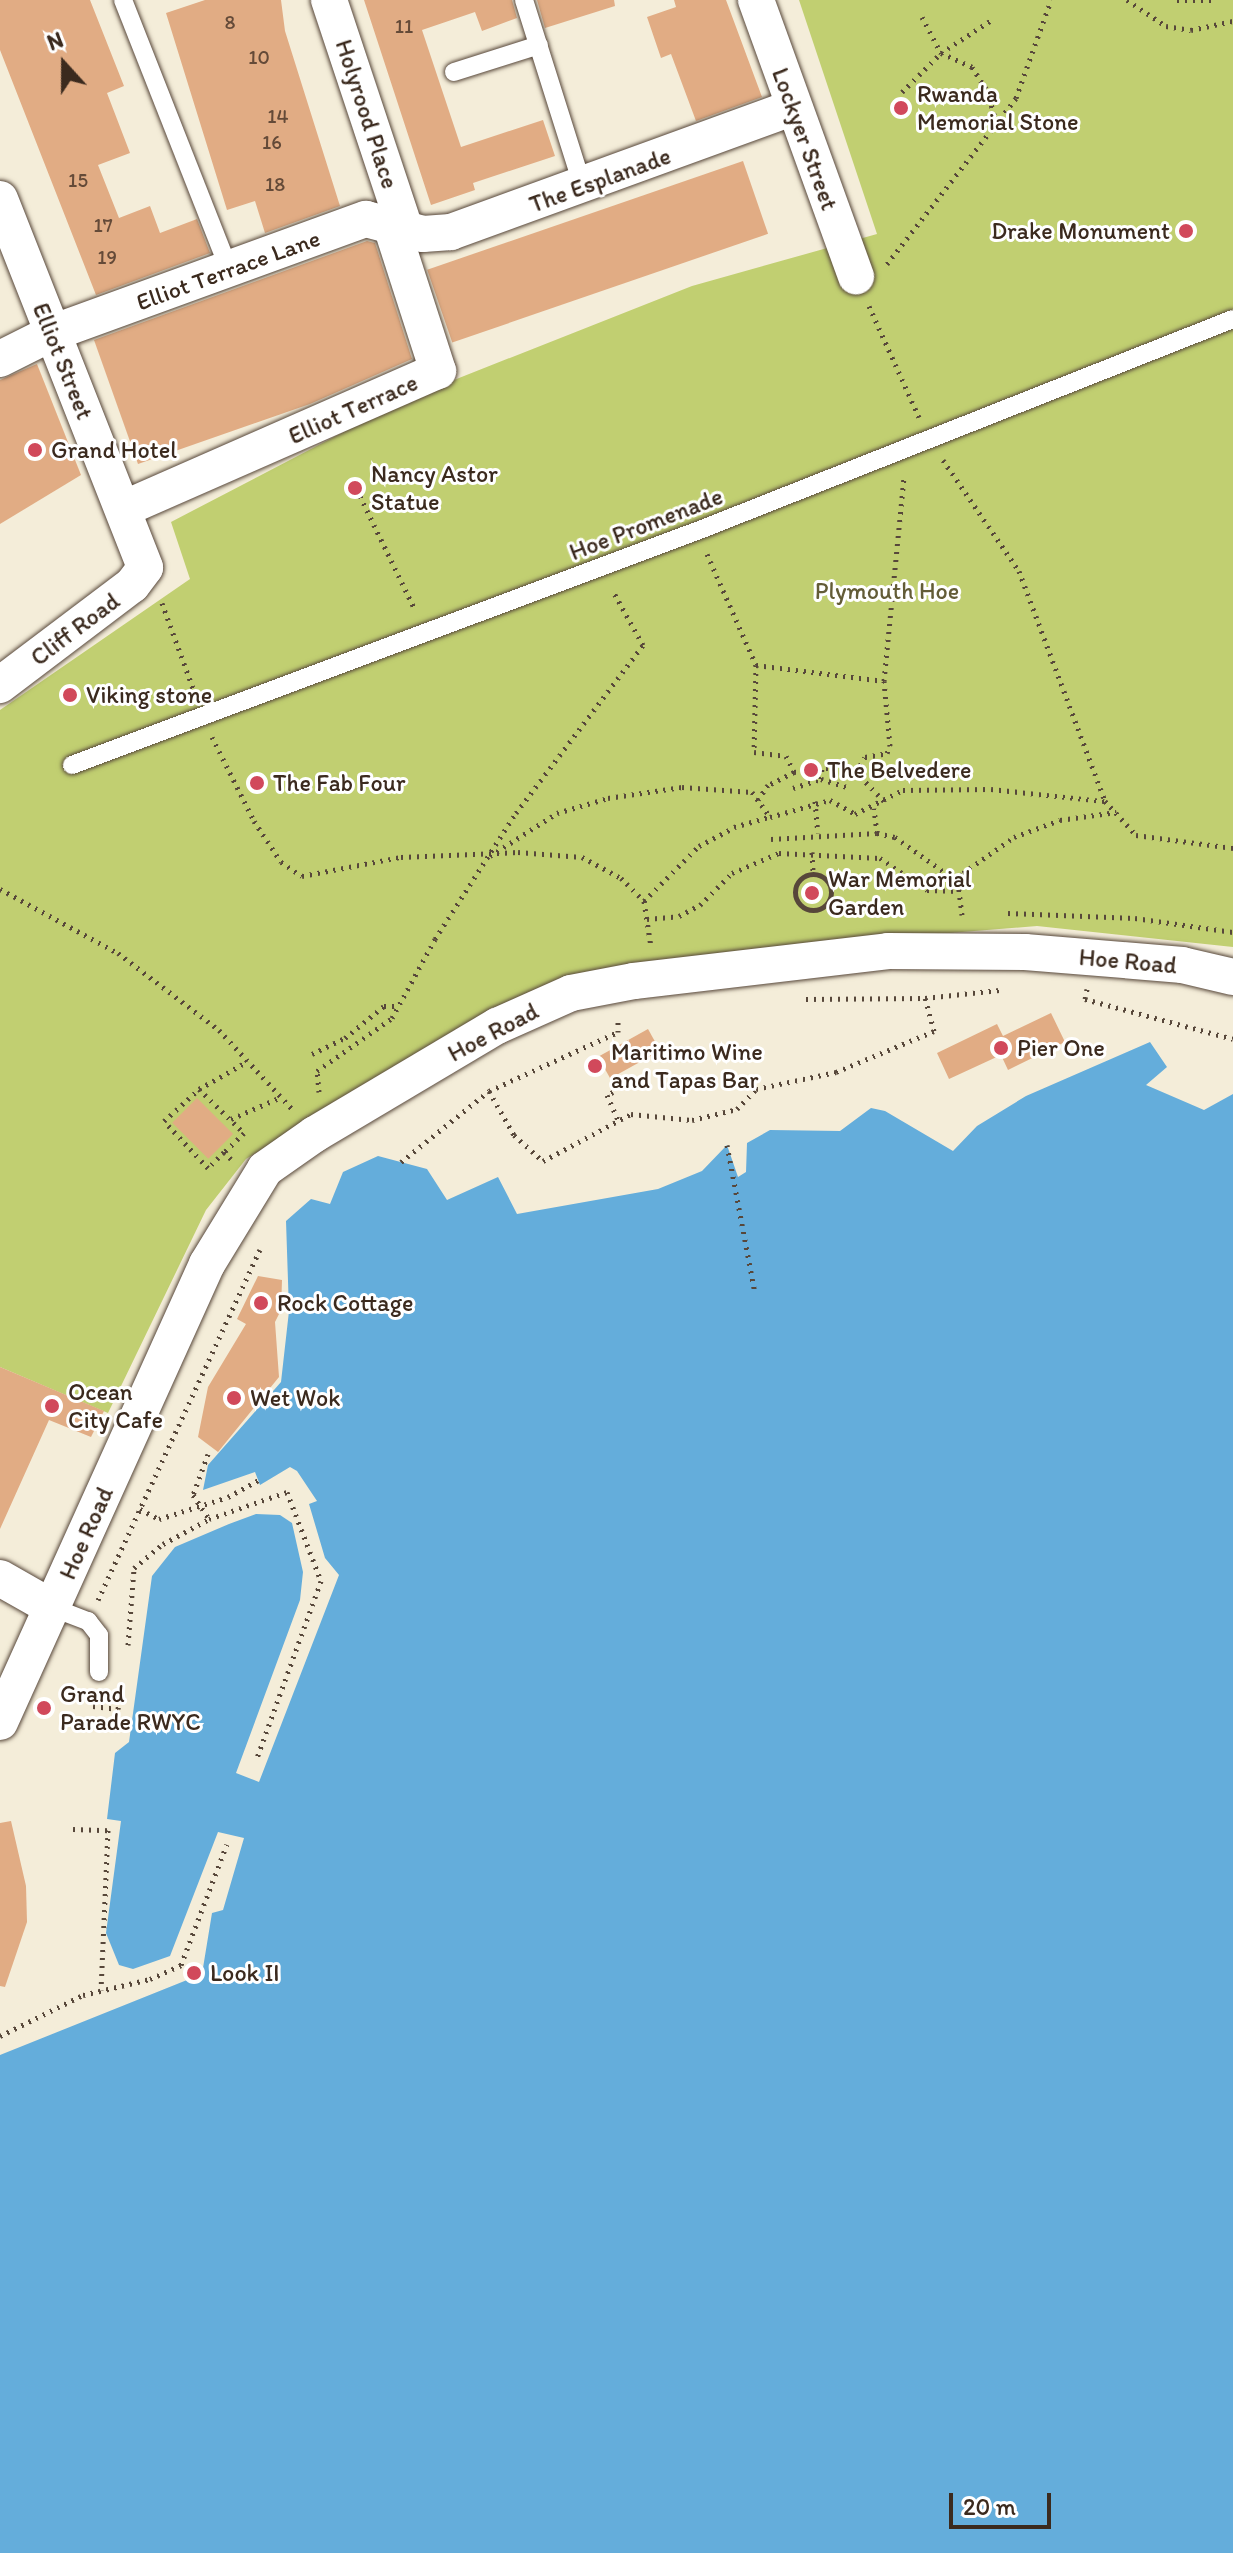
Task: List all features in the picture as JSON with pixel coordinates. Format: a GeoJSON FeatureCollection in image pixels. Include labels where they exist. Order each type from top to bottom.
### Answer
{"type":"FeatureCollection","features":[{"type":"Feature","properties":{"kind":"street","name":"Holyrood Place"},"geometry":{"type":"LineString","coordinates":[[329,0],[397,225]]}},
{"type":"Feature","properties":{"kind":"street","name":"Lockyer Street"},"geometry":{"type":"LineString","coordinates":[[756,0],[792,108],[856,276]]}},
{"type":"Feature","properties":{"kind":"street","name":"The Esplanade"},"geometry":{"type":"LineString","coordinates":[[397,225],[423,234],[451,232],[583,187],[792,108]]}},
{"type":"Feature","properties":{"kind":"street","name":"Elliot Street"},"geometry":{"type":"LineString","coordinates":[[0,199],[123,509],[139,576]]}},
{"type":"Feature","properties":{"kind":"street","name":"Elliot Terrace Lane"},"geometry":{"type":"LineString","coordinates":[[0,359],[52,333],[230,271],[366,219],[397,225]]}},
{"type":"Feature","properties":{"kind":"street","name":"Elliot Terrace"},"geometry":{"type":"LineString","coordinates":[[123,509],[438,371],[397,225]]}},
{"type":"Feature","properties":{"kind":"street","name":"Cliff Road"},"geometry":{"type":"LineString","coordinates":[[0,685],[139,576]]}},
{"type":"Feature","properties":{"kind":"street","name":"Hoe Road"},"geometry":{"type":"LineString","coordinates":[[0,1722],[188,1304],[255,1182],[265,1169],[315,1134],[497,1026],[571,993],[634,981],[888,951],[1025,952],[1182,965],[1233,977]]}},
{"type":"Feature","properties":{"kind":"street"},"geometry":{"type":"LineString","coordinates":[[0,1578],[51,1607]]}},
{"type":"Feature","properties":{"kind":"lane"},"geometry":{"type":"LineString","coordinates":[[123,0],[230,271]]}},
{"type":"Feature","properties":{"kind":"lane"},"geometry":{"type":"LineString","coordinates":[[524,0],[583,187]]}},
{"type":"Feature","properties":{"kind":"lane"},"geometry":{"type":"LineString","coordinates":[[454,72],[539,45]]}},
{"type":"Feature","properties":{"kind":"lane","name":"Hoe Promenade"},"geometry":{"type":"LineString","coordinates":[[72,765],[697,531],[1233,319]]}},
{"type":"Feature","properties":{"kind":"lane"},"geometry":{"type":"LineString","coordinates":[[51,1607],[88,1621],[99,1635],[99,1672]]}},
{"type":"Feature","properties":{"kind":"path"},"geometry":{"type":"LineString","coordinates":[[1051,0],[1033,61],[1016,98],[887,265],[856,276],[929,439],[1019,571],[1105,801],[1136,835],[1233,848]]}},
{"type":"Feature","properties":{"kind":"path"},"geometry":{"type":"LineString","coordinates":[[1127,0],[1166,26],[1191,30],[1233,21]]}},
{"type":"Feature","properties":{"kind":"path"},"geometry":{"type":"LineString","coordinates":[[1177,0],[1216,0]]}},
{"type":"Feature","properties":{"kind":"path"},"geometry":{"type":"LineString","coordinates":[[922,17],[941,53],[972,67],[987,90],[996,123]]}},
{"type":"Feature","properties":{"kind":"path"},"geometry":{"type":"LineString","coordinates":[[902,92],[941,53],[993,19]]}},
{"type":"Feature","properties":{"kind":"path"},"geometry":{"type":"LineString","coordinates":[[856,772],[865,757],[887,753],[890,746],[884,681],[907,449]]}},
{"type":"Feature","properties":{"kind":"path"},"geometry":{"type":"LineString","coordinates":[[360,496],[426,633]]}},
{"type":"Feature","properties":{"kind":"path"},"geometry":{"type":"LineString","coordinates":[[697,531],[756,665],[754,752],[786,756],[794,772]]}},
{"type":"Feature","properties":{"kind":"path"},"geometry":{"type":"LineString","coordinates":[[0,889],[118,953],[219,1030],[315,1134],[325,1104],[316,1084],[317,1071],[392,1018],[488,857],[643,645],[600,567]]}},
{"type":"Feature","properties":{"kind":"path"},"geometry":{"type":"LineString","coordinates":[[139,576],[161,599],[203,718],[254,821],[281,862],[302,876],[401,857],[488,857],[518,852],[582,857],[621,878],[644,901],[653,960]]}},
{"type":"Feature","properties":{"kind":"path"},"geometry":{"type":"LineString","coordinates":[[756,665],[884,681]]}},
{"type":"Feature","properties":{"kind":"path"},"geometry":{"type":"LineString","coordinates":[[758,800],[768,785],[794,772],[822,768],[856,772],[884,801]]}},
{"type":"Feature","properties":{"kind":"path"},"geometry":{"type":"LineString","coordinates":[[821,779],[822,768]]}},
{"type":"Feature","properties":{"kind":"path"},"geometry":{"type":"LineString","coordinates":[[793,788],[821,779],[851,788]]}},
{"type":"Feature","properties":{"kind":"path"},"geometry":{"type":"LineString","coordinates":[[488,857],[557,813],[608,798],[712,785],[752,792],[770,817]]}},
{"type":"Feature","properties":{"kind":"path"},"geometry":{"type":"LineString","coordinates":[[644,901],[699,846],[734,827],[815,801],[830,800],[855,814],[874,808],[903,790],[991,789],[1105,801]]}},
{"type":"Feature","properties":{"kind":"path"},"geometry":{"type":"LineString","coordinates":[[815,801],[818,833]]}},
{"type":"Feature","properties":{"kind":"path"},"geometry":{"type":"LineString","coordinates":[[874,808],[877,833]]}},
{"type":"Feature","properties":{"kind":"path"},"geometry":{"type":"LineString","coordinates":[[958,882],[1014,837],[1060,820],[1116,812]]}},
{"type":"Feature","properties":{"kind":"path"},"geometry":{"type":"LineString","coordinates":[[771,839],[818,833],[877,833],[895,837],[958,882],[962,915]]}},
{"type":"Feature","properties":{"kind":"path"},"geometry":{"type":"LineString","coordinates":[[647,919],[679,916],[700,905],[732,873],[779,853],[812,852],[880,858],[927,890],[959,891]]}},
{"type":"Feature","properties":{"kind":"path"},"geometry":{"type":"LineString","coordinates":[[812,852],[813,873]]}},
{"type":"Feature","properties":{"kind":"path"},"geometry":{"type":"LineString","coordinates":[[813,873],[824,877],[831,893],[826,904],[809,910],[799,904],[795,887],[813,873]]}},
{"type":"Feature","properties":{"kind":"path"},"geometry":{"type":"LineString","coordinates":[[1079,981],[1101,985]]}},
{"type":"Feature","properties":{"kind":"path"},"geometry":{"type":"LineString","coordinates":[[802,999],[925,998],[1002,990]]}},
{"type":"Feature","properties":{"kind":"path"},"geometry":{"type":"LineString","coordinates":[[489,1091],[514,1135],[543,1161],[619,1122],[649,1113],[692,1120],[737,1109],[756,1089],[836,1072],[934,1031],[925,998]]}},
{"type":"Feature","properties":{"kind":"path"},"geometry":{"type":"LineString","coordinates":[[1085,999],[1233,1039]]}},
{"type":"Feature","properties":{"kind":"path"},"geometry":{"type":"LineString","coordinates":[[312,1054],[345,1038],[384,1006],[399,1006]]}},
{"type":"Feature","properties":{"kind":"path"},"geometry":{"type":"LineString","coordinates":[[604,1020],[631,1012]]}},
{"type":"Feature","properties":{"kind":"path"},"geometry":{"type":"LineString","coordinates":[[401,1162],[489,1091],[618,1032],[618,1016]]}},
{"type":"Feature","properties":{"kind":"path"},"geometry":{"type":"LineString","coordinates":[[199,1089],[244,1133],[208,1168],[164,1121],[199,1089],[248,1061]]}},
{"type":"Feature","properties":{"kind":"path"},"geometry":{"type":"LineString","coordinates":[[613,1092],[607,1095],[619,1122]]}},
{"type":"Feature","properties":{"kind":"path"},"geometry":{"type":"LineString","coordinates":[[231,1119],[281,1097]]}},
{"type":"Feature","properties":{"kind":"path"},"geometry":{"type":"LineString","coordinates":[[727,1145],[755,1293]]}},
{"type":"Feature","properties":{"kind":"path"},"geometry":{"type":"LineString","coordinates":[[224,1152],[255,1182]]}},
{"type":"Feature","properties":{"kind":"path"},"geometry":{"type":"LineString","coordinates":[[88,1621],[267,1235]]}},
{"type":"Feature","properties":{"kind":"path"},"geometry":{"type":"LineString","coordinates":[[208,1454],[193,1495],[209,1519]]}},
{"type":"Feature","properties":{"kind":"path"},"geometry":{"type":"LineString","coordinates":[[140,1509],[159,1519],[199,1503],[228,1497],[259,1480]]}},
{"type":"Feature","properties":{"kind":"path"},"geometry":{"type":"LineString","coordinates":[[126,1654],[134,1568],[163,1544],[209,1519],[287,1492],[321,1581],[256,1761]]}},
{"type":"Feature","properties":{"kind":"path"},"geometry":{"type":"LineString","coordinates":[[93,1706],[118,1709],[122,1681]]}},
{"type":"Feature","properties":{"kind":"path"},"geometry":{"type":"LineString","coordinates":[[73,1829],[108,1830],[101,1990]]}},
{"type":"Feature","properties":{"kind":"path"},"geometry":{"type":"LineString","coordinates":[[0,2036],[101,1990],[181,1965],[227,1844]]}},
{"type":"Feature","properties":{"kind":"green space","name":"Plymouth Hoe"},"geometry":{"type":"Polygon","coordinates":[[[799,0],[1233,0],[1233,947],[1037,926],[761,948],[650,967],[342,1100],[246,1159],[206,1210],[108,1413],[0,1367],[0,710],[190,579],[171,522],[378,414],[459,378],[692,286],[877,234],[799,0]]]}},
{"type":"Feature","properties":{"kind":"water"},"geometry":{"type":"Polygon","coordinates":[[[1150,1042],[1167,1067],[1146,1085],[1204,1110],[1233,1094],[1233,2553],[0,2553],[0,2055],[202,1974],[212,1913],[223,1910],[244,1838],[218,1832],[170,1956],[133,1969],[119,1965],[106,1933],[121,1821],[107,1819],[115,1753],[129,1742],[152,1576],[175,1547],[229,1524],[256,1514],[280,1515],[292,1523],[303,1572],[300,1600],[236,1773],[259,1782],[339,1575],[325,1558],[309,1504],[317,1501],[297,1471],[290,1467],[260,1485],[255,1472],[203,1490],[208,1465],[281,1382],[289,1311],[286,1221],[311,1199],[330,1204],[343,1172],[378,1156],[427,1169],[447,1200],[498,1177],[517,1214],[658,1189],[702,1171],[727,1145],[738,1177],[746,1172],[747,1143],[770,1130],[840,1131],[871,1108],[885,1111],[953,1151],[977,1126],[1026,1096],[1150,1042]]]}},
{"type":"Feature","properties":{"kind":"building"},"geometry":{"type":"Polygon","coordinates":[[[0,0],[90,0],[124,86],[107,93],[130,153],[98,165],[119,218],[150,206],[160,233],[197,219],[210,253],[96,295],[0,50],[0,0]]]}},
{"type":"Feature","properties":{"kind":"building"},"geometry":{"type":"Polygon","coordinates":[[[205,0],[281,0],[285,31],[340,206],[265,233],[255,201],[227,210],[166,13],[205,0]]]}},
{"type":"Feature","properties":{"kind":"building"},"geometry":{"type":"Polygon","coordinates":[[[364,0],[512,0],[517,18],[482,31],[475,12],[422,30],[461,147],[543,120],[555,156],[473,183],[475,190],[431,205],[364,0]]]}},
{"type":"Feature","properties":{"kind":"building"},"geometry":{"type":"Polygon","coordinates":[[[537,0],[614,0],[615,6],[545,28],[537,0]]]}},
{"type":"Feature","properties":{"kind":"building"},"geometry":{"type":"Polygon","coordinates":[[[674,0],[726,0],[762,97],[696,121],[671,54],[661,58],[647,17],[676,7],[674,0]]]}},
{"type":"Feature","properties":{"kind":"building"},"geometry":{"type":"Polygon","coordinates":[[[743,161],[768,234],[452,343],[427,270],[743,161]]]}},
{"type":"Feature","properties":{"kind":"building"},"geometry":{"type":"Polygon","coordinates":[[[367,241],[375,243],[412,359],[310,404],[138,464],[94,340],[367,241]]]}},
{"type":"Feature","properties":{"kind":"building","name":"Grand Hotel"},"geometry":{"type":"Polygon","coordinates":[[[37,364],[81,475],[0,524],[0,380],[37,364]]]}},
{"type":"Feature","properties":{"kind":"building","name":"Pier One"},"geometry":{"type":"Polygon","coordinates":[[[1051,1013],[1065,1042],[1008,1070],[1001,1055],[949,1079],[937,1053],[997,1024],[1003,1036],[1051,1013]]]}},
{"type":"Feature","properties":{"kind":"building"},"geometry":{"type":"Polygon","coordinates":[[[648,1029],[660,1051],[610,1078],[598,1057],[648,1029]]]}},
{"type":"Feature","properties":{"kind":"building"},"geometry":{"type":"Polygon","coordinates":[[[197,1098],[233,1134],[208,1159],[172,1123],[197,1098]]]}},
{"type":"Feature","properties":{"kind":"building","name":"Wet Wok"},"geometry":{"type":"Polygon","coordinates":[[[258,1276],[282,1280],[281,1310],[275,1322],[279,1377],[218,1452],[198,1437],[208,1387],[246,1324],[237,1319],[258,1276]]]}},
{"type":"Feature","properties":{"kind":"building"},"geometry":{"type":"Polygon","coordinates":[[[0,1367],[104,1411],[91,1437],[49,1420],[0,1529],[0,1367]]]}},
{"type":"Feature","properties":{"kind":"building"},"geometry":{"type":"Polygon","coordinates":[[[11,1821],[26,1886],[27,1922],[5,1987],[0,1986],[0,1823],[11,1821]]]}},
{"type":"Feature","properties":{"kind":"place","name":"Rwanda Memorial Stone"},"geometry":{"type":"Point","coordinates":[901,108]}},
{"type":"Feature","properties":{"kind":"place","name":"Drake Monument"},"geometry":{"type":"Point","coordinates":[1186,231]}},
{"type":"Feature","properties":{"kind":"place","name":"Grand Hotel"},"geometry":{"type":"Point","coordinates":[35,450]}},
{"type":"Feature","properties":{"kind":"place","name":"Nancy Astor Statue"},"geometry":{"type":"Point","coordinates":[355,488]}},
{"type":"Feature","properties":{"kind":"place","name":"Viking stone"},"geometry":{"type":"Point","coordinates":[70,695]}},
{"type":"Feature","properties":{"kind":"place","name":"The Belvedere"},"geometry":{"type":"Point","coordinates":[811,770]}},
{"type":"Feature","properties":{"kind":"place","name":"The Fab Four"},"geometry":{"type":"Point","coordinates":[257,783]}},
{"type":"Feature","properties":{"kind":"place","name":"War Memorial Garden"},"geometry":{"type":"Point","coordinates":[812,893]}},
{"type":"Feature","properties":{"kind":"place","name":"Pier One"},"geometry":{"type":"Point","coordinates":[1001,1048]}},
{"type":"Feature","properties":{"kind":"place","name":"Maritimo Wine and Tapas Bar"},"geometry":{"type":"Point","coordinates":[595,1066]}},
{"type":"Feature","properties":{"kind":"place","name":"Rock Cottage"},"geometry":{"type":"Point","coordinates":[261,1303]}},
{"type":"Feature","properties":{"kind":"place","name":"Wet Wok"},"geometry":{"type":"Point","coordinates":[234,1398]}},
{"type":"Feature","properties":{"kind":"place","name":"Ocean City Cafe"},"geometry":{"type":"Point","coordinates":[52,1406]}},
{"type":"Feature","properties":{"kind":"place","name":"Grand Parade RWYC"},"geometry":{"type":"Point","coordinates":[44,1708]}},
{"type":"Feature","properties":{"kind":"place","name":"Look II"},"geometry":{"type":"Point","coordinates":[194,1973]}}]}
